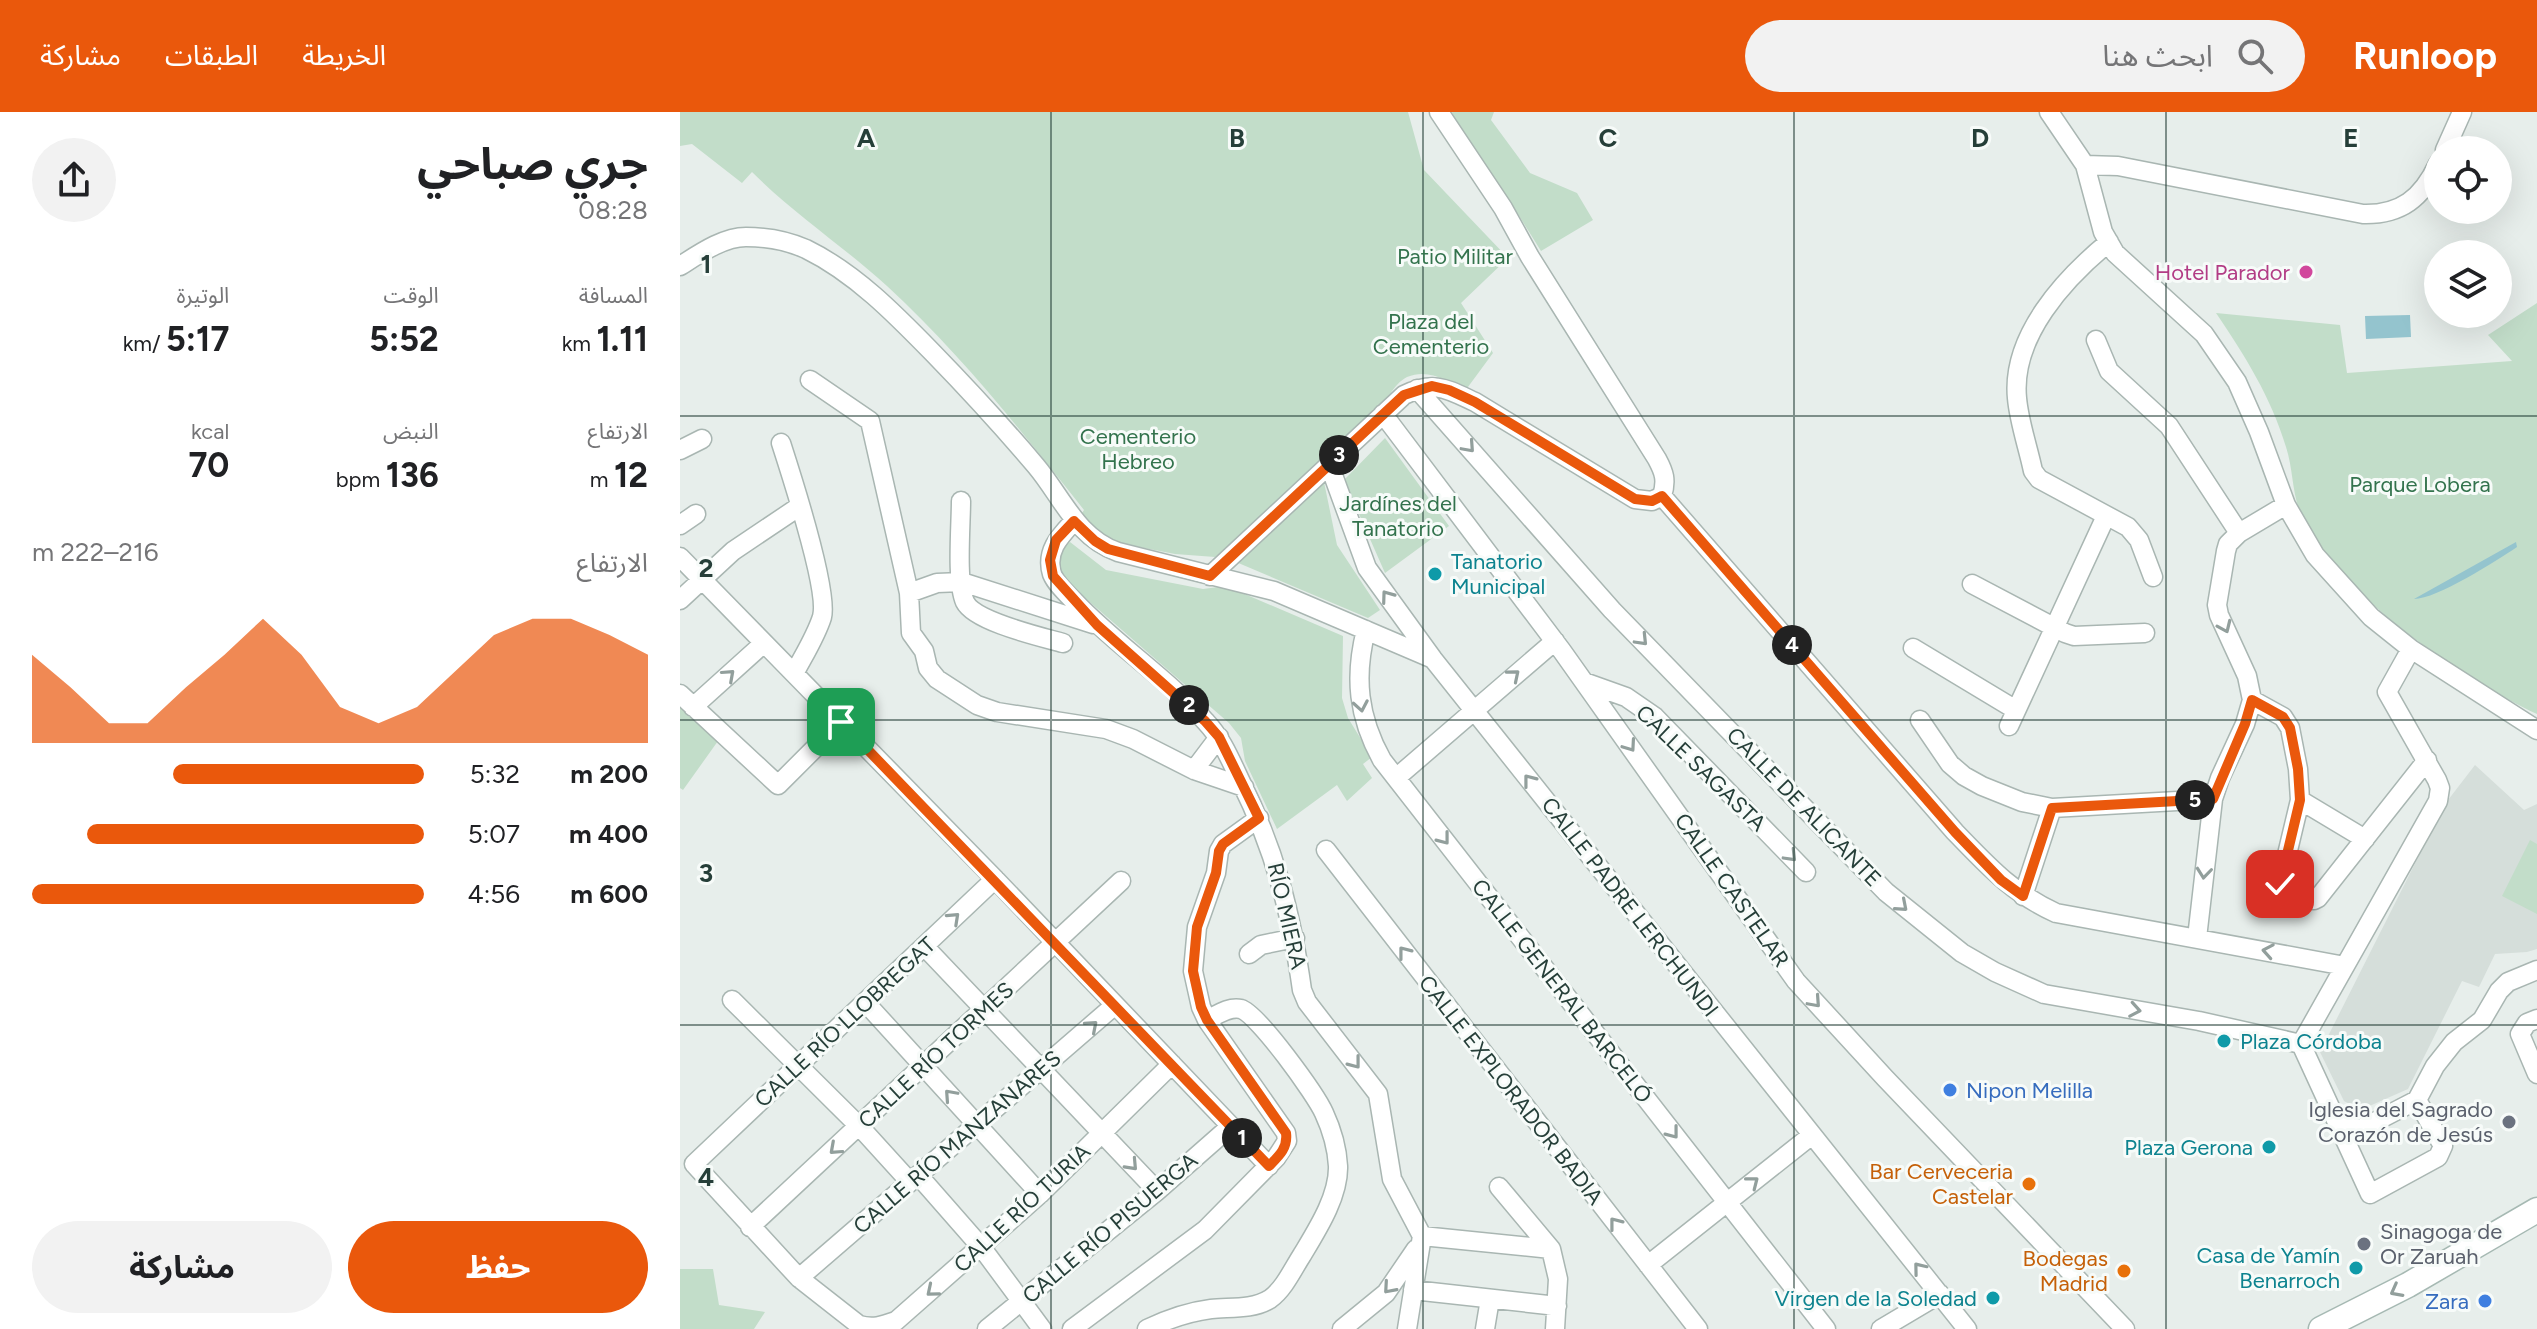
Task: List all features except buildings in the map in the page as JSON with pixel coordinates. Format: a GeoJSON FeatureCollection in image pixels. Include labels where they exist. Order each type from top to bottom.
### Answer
{"type":"FeatureCollection","features":[{"type":"Feature","properties":{"kind":"main road"},"geometry":{"type":"LineString","coordinates":[[2321,1329],[2408,1285],[2537,1210]]}},
{"type":"Feature","properties":{"kind":"street"},"geometry":{"type":"LineString","coordinates":[[1210,576],[1404,395],[1432,386],[1475,402],[1635,499],[1652,501],[1662,496],[1666,483],[1657,459],[1530,257],[1503,208],[1452,136],[1439,112]]}},
{"type":"Feature","properties":{"kind":"street"},"geometry":{"type":"LineString","coordinates":[[2049,112],[2085,165],[2103,232],[2109,242],[2125,264],[2186,315],[2221,357],[2237,382],[2286,505],[2307,543],[2336,580],[2371,617],[2411,649],[2537,730]]}},
{"type":"Feature","properties":{"kind":"street"},"geometry":{"type":"LineString","coordinates":[[2451,136],[2462,112]]}},
{"type":"Feature","properties":{"kind":"street"},"geometry":{"type":"LineString","coordinates":[[2085,165],[2118,166],[2363,214],[2398,210],[2414,201],[2424,188]]}},
{"type":"Feature","properties":{"kind":"street"},"geometry":{"type":"LineString","coordinates":[[680,266],[710,248],[743,236],[803,248],[834,265],[879,300],[957,377],[1037,466],[1074,521],[1095,541],[1108,549],[1274,591],[1433,659]]}},
{"type":"Feature","properties":{"kind":"street"},"geometry":{"type":"LineString","coordinates":[[2109,242],[2079,267],[2027,340],[2016,384],[2017,400],[2033,471],[2048,485],[2135,533],[2153,577]]}},
{"type":"Feature","properties":{"kind":"street"},"geometry":{"type":"LineString","coordinates":[[2096,340],[2109,371],[2169,426],[2239,533]]}},
{"type":"Feature","properties":{"kind":"street"},"geometry":{"type":"LineString","coordinates":[[810,380],[868,418],[909,593],[911,633],[924,651],[928,668],[937,679],[964,697],[997,712],[1106,729],[1194,770],[1244,787]]}},
{"type":"Feature","properties":{"kind":"street","name":"CALLE DE ALICANTE"},"geometry":{"type":"LineString","coordinates":[[1417,389],[1612,610],[1886,892],[1962,953],[2044,994],[2199,1021],[2301,1044]]}},
{"type":"Feature","properties":{"kind":"street","name":"CALLE CASTELAR"},"geometry":{"type":"LineString","coordinates":[[1383,414],[1555,641],[1796,981],[2125,1329]]}},
{"type":"Feature","properties":{"kind":"street"},"geometry":{"type":"LineString","coordinates":[[680,450],[702,439]]}},
{"type":"Feature","properties":{"kind":"street"},"geometry":{"type":"LineString","coordinates":[[781,443],[800,506],[823,606],[818,626],[795,672]]}},
{"type":"Feature","properties":{"kind":"street","name":"CALLE PADRE LERCHUNDI"},"geometry":{"type":"LineString","coordinates":[[1329,464],[1367,568],[1433,659],[1967,1329]]}},
{"type":"Feature","properties":{"kind":"street"},"geometry":{"type":"LineString","coordinates":[[1662,496],[1955,832],[2001,880],[2023,896],[2056,913],[2345,966]]}},
{"type":"Feature","properties":{"kind":"street"},"geometry":{"type":"LineString","coordinates":[[961,501],[965,602],[979,614],[1063,643]]}},
{"type":"Feature","properties":{"kind":"street"},"geometry":{"type":"LineString","coordinates":[[2197,938],[2213,799],[2252,700],[2247,676],[2217,605],[2226,551],[2228,544],[2239,533],[2286,505]]}},
{"type":"Feature","properties":{"kind":"street"},"geometry":{"type":"LineString","coordinates":[[680,600],[733,551],[800,506]]}},
{"type":"Feature","properties":{"kind":"street"},"geometry":{"type":"LineString","coordinates":[[680,525],[696,514]]}},
{"type":"Feature","properties":{"kind":"street"},"geometry":{"type":"LineString","coordinates":[[1913,648],[2012,718],[2106,516]]}},
{"type":"Feature","properties":{"kind":"street","name":"RÍO MIERA"},"geometry":{"type":"LineString","coordinates":[[1074,521],[1056,540],[1050,560],[1053,576],[1097,625],[1190,705],[1219,737],[1259,818],[1284,888],[1302,990],[1307,1002],[1378,1094],[1392,1179],[1422,1236]]}},
{"type":"Feature","properties":{"kind":"street"},"geometry":{"type":"LineString","coordinates":[[680,557],[795,672],[1269,1166]]}},
{"type":"Feature","properties":{"kind":"street"},"geometry":{"type":"LineString","coordinates":[[909,593],[937,583],[962,582],[1097,625]]}},
{"type":"Feature","properties":{"kind":"street"},"geometry":{"type":"LineString","coordinates":[[1972,584],[2053,629],[2074,636],[2145,633]]}},
{"type":"Feature","properties":{"kind":"street","name":"CALLE GENERAL BARCELÓ"},"geometry":{"type":"LineString","coordinates":[[1366,630],[1358,674],[1363,719],[1371,740],[1396,778],[1826,1329]]}},
{"type":"Feature","properties":{"kind":"street"},"geometry":{"type":"LineString","coordinates":[[1396,778],[1555,641]]}},
{"type":"Feature","properties":{"kind":"street"},"geometry":{"type":"LineString","coordinates":[[764,643],[687,701],[778,785],[841,722]]}},
{"type":"Feature","properties":{"kind":"street"},"geometry":{"type":"LineString","coordinates":[[2411,649],[2387,692],[2427,760],[2440,788],[2438,801],[2301,1044],[2370,1194],[2442,1152],[2443,1146],[2417,1100]]}},
{"type":"Feature","properties":{"kind":"street","name":"CALLE SAGASTA"},"geometry":{"type":"LineString","coordinates":[[1584,682],[1626,697],[1655,717],[1806,872]]}},
{"type":"Feature","properties":{"kind":"street"},"geometry":{"type":"LineString","coordinates":[[2252,700],[2283,717],[2290,728],[2298,769],[2300,800],[2280,884],[2282,891],[2314,900],[2427,760]]}},
{"type":"Feature","properties":{"kind":"street"},"geometry":{"type":"LineString","coordinates":[[1920,720],[1950,764],[1964,776],[2001,795],[2052,808],[2213,799]]}},
{"type":"Feature","properties":{"kind":"street"},"geometry":{"type":"LineString","coordinates":[[1194,770],[1219,737]]}},
{"type":"Feature","properties":{"kind":"street"},"geometry":{"type":"LineString","coordinates":[[2300,800],[2365,839]]}},
{"type":"Feature","properties":{"kind":"street"},"geometry":{"type":"LineString","coordinates":[[2023,896],[2052,808]]}},
{"type":"Feature","properties":{"kind":"street"},"geometry":{"type":"LineString","coordinates":[[1072,1329],[1205,1230],[1269,1166],[1287,1141],[1286,1133],[1207,1020],[1196,988],[1193,950],[1197,927],[1223,844],[1259,818]]}},
{"type":"Feature","properties":{"kind":"street","name":"CALLE EXPLORADOR BADIA"},"geometry":{"type":"LineString","coordinates":[[1326,850],[1698,1329]]}},
{"type":"Feature","properties":{"kind":"street","name":"CALLE RÍO LLOBREGAT"},"geometry":{"type":"LineString","coordinates":[[687,1165],[799,1065],[995,879]]}},
{"type":"Feature","properties":{"kind":"street","name":"CALLE RÍO TORMES"},"geometry":{"type":"LineString","coordinates":[[750,1227],[1121,881]]}},
{"type":"Feature","properties":{"kind":"street"},"geometry":{"type":"LineString","coordinates":[[1249,954],[1261,945],[1295,938]]}},
{"type":"Feature","properties":{"kind":"street"},"geometry":{"type":"LineString","coordinates":[[924,946],[1157,1191]]}},
{"type":"Feature","properties":{"kind":"street"},"geometry":{"type":"LineString","coordinates":[[2336,1119],[2352,1128],[2361,1129],[2417,1100],[2435,1066],[2454,1042],[2482,1020],[2499,991],[2508,982],[2537,970]]}},
{"type":"Feature","properties":{"kind":"street"},"geometry":{"type":"LineString","coordinates":[[732,1000],[982,1248],[1042,1329]]}},
{"type":"Feature","properties":{"kind":"street"},"geometry":{"type":"LineString","coordinates":[[865,1002],[1040,1194]]}},
{"type":"Feature","properties":{"kind":"street","name":"CALLE RÍO MANZANARES"},"geometry":{"type":"LineString","coordinates":[[799,1278],[1115,1005]]}},
{"type":"Feature","properties":{"kind":"street"},"geometry":{"type":"LineString","coordinates":[[1147,1329],[1175,1316],[1247,1307],[1269,1300],[1280,1290],[1308,1245],[1334,1190],[1338,1167],[1335,1148],[1331,1129],[1316,1097],[1268,1035],[1241,1009],[1228,1009],[1207,1020]]}},
{"type":"Feature","properties":{"kind":"street"},"geometry":{"type":"LineString","coordinates":[[2537,1019],[2527,1023],[2520,1034],[2537,1074]]}},
{"type":"Feature","properties":{"kind":"street","name":"CALLE RÍO TURIA"},"geometry":{"type":"LineString","coordinates":[[799,1278],[859,1325],[870,1328],[896,1321],[1040,1194],[1172,1064]]}},
{"type":"Feature","properties":{"kind":"street","name":"CALLE RÍO PISUERGA"},"geometry":{"type":"LineString","coordinates":[[987,1329],[1157,1191],[1231,1126]]}},
{"type":"Feature","properties":{"kind":"street"},"geometry":{"type":"LineString","coordinates":[[1648,1265],[1812,1135]]}},
{"type":"Feature","properties":{"kind":"street"},"geometry":{"type":"LineString","coordinates":[[687,1165],[799,1278]]}},
{"type":"Feature","properties":{"kind":"street"},"geometry":{"type":"LineString","coordinates":[[1499,1187],[1551,1249],[1558,1279],[1555,1329]]}},
{"type":"Feature","properties":{"kind":"street"},"geometry":{"type":"LineString","coordinates":[[1422,1236],[1551,1249]]}},
{"type":"Feature","properties":{"kind":"street"},"geometry":{"type":"LineString","coordinates":[[1407,1329],[1422,1236]]}},
{"type":"Feature","properties":{"kind":"street"},"geometry":{"type":"LineString","coordinates":[[1342,1329],[1386,1293],[1406,1266],[1422,1236]]}},
{"type":"Feature","properties":{"kind":"street"},"geometry":{"type":"LineString","coordinates":[[1413,1290],[1557,1306]]}},
{"type":"Feature","properties":{"kind":"street"},"geometry":{"type":"LineString","coordinates":[[1881,1329],[1940,1294]]}},
{"type":"Feature","properties":{"kind":"street"},"geometry":{"type":"LineString","coordinates":[[1485,1329],[1490,1299]]}},
{"type":"Feature","properties":{"kind":"shaded area"},"geometry":{"type":"Polygon","coordinates":[[[2475,765],[2524,810],[2537,804],[2537,949],[2495,954],[2479,987],[2462,981],[2408,1089],[2365,1108],[2353,1106],[2344,1101],[2320,1052],[2445,804],[2475,765]]]}},
{"type":"Feature","properties":{"kind":"green space"},"geometry":{"type":"Polygon","coordinates":[[[680,112],[1408,112],[1424,170],[1508,258],[1461,303],[1493,353],[1465,391],[1430,375],[1415,375],[1402,380],[1376,414],[1337,452],[1278,506],[1215,557],[1175,554],[1108,541],[1076,522],[1084,510],[940,338],[870,271],[752,172],[742,183],[692,144],[680,146],[680,112]]]}},
{"type":"Feature","properties":{"kind":"green space"},"geometry":{"type":"Polygon","coordinates":[[[1452,112],[1494,112],[1491,120],[1530,173],[1577,193],[1593,220],[1541,251],[1459,129],[1452,112]]]}},
{"type":"Feature","properties":{"kind":"green space","name":"Parque Lobera"},"geometry":{"type":"Polygon","coordinates":[[[2537,303],[2537,714],[2473,679],[2402,629],[2339,571],[2316,541],[2300,512],[2288,455],[2273,411],[2247,361],[2216,313],[2340,325],[2347,373],[2512,361],[2488,335],[2499,328],[2512,328],[2512,319],[2537,303]]]}},
{"type":"Feature","properties":{"kind":"green space","name":"Jardínes del Tanatorio"},"geometry":{"type":"Polygon","coordinates":[[[1385,438],[1449,526],[1385,573],[1344,480],[1385,438]]]}},
{"type":"Feature","properties":{"kind":"green space"},"geometry":{"type":"Polygon","coordinates":[[[1324,482],[1337,545],[1380,610],[1368,618],[1236,562],[1324,482]]]}},
{"type":"Feature","properties":{"kind":"green space"},"geometry":{"type":"Polygon","coordinates":[[[1070,542],[1106,570],[1203,589],[1226,586],[1343,636],[1342,698],[1348,718],[1372,757],[1363,764],[1372,778],[1347,801],[1337,785],[1277,829],[1245,761],[1241,738],[1229,723],[1069,584],[1061,573],[1058,558],[1070,542]]]}},
{"type":"Feature","properties":{"kind":"green space"},"geometry":{"type":"Polygon","coordinates":[[[680,706],[718,741],[683,790],[680,788],[680,706]]]}},
{"type":"Feature","properties":{"kind":"green space"},"geometry":{"type":"Polygon","coordinates":[[[2530,840],[2537,844],[2537,914],[2502,896],[2530,840]]]}},
{"type":"Feature","properties":{"kind":"green space"},"geometry":{"type":"Polygon","coordinates":[[[680,1269],[713,1269],[719,1305],[765,1312],[754,1329],[680,1329],[680,1269]]]}},
{"type":"Feature","properties":{"kind":"water"},"geometry":{"type":"Polygon","coordinates":[[[2410,315],[2411,337],[2366,339],[2365,316],[2410,315]]]}},
{"type":"Feature","properties":{"kind":"water"},"geometry":{"type":"Polygon","coordinates":[[[2516,542],[2517,547],[2466,578],[2437,593],[2414,599],[2516,542]]]}},
{"type":"Feature","properties":{"kind":"place","name":"Hotel Parador"},"geometry":{"type":"Point","coordinates":[2306,272]}},
{"type":"Feature","properties":{"kind":"place","name":"Tanatorio Municipal"},"geometry":{"type":"Point","coordinates":[1435,574]}},
{"type":"Feature","properties":{"kind":"place","name":"Plaza Córdoba"},"geometry":{"type":"Point","coordinates":[2224,1041]}},
{"type":"Feature","properties":{"kind":"place","name":"Nipon Melilla"},"geometry":{"type":"Point","coordinates":[1950,1090]}},
{"type":"Feature","properties":{"kind":"place","name":"Iglesia del Sagrado Corazón de Jesús"},"geometry":{"type":"Point","coordinates":[2509,1122]}},
{"type":"Feature","properties":{"kind":"place","name":"Plaza Gerona"},"geometry":{"type":"Point","coordinates":[2269,1147]}},
{"type":"Feature","properties":{"kind":"place","name":"Bar Cerveceria Castelar"},"geometry":{"type":"Point","coordinates":[2029,1184]}},
{"type":"Feature","properties":{"kind":"place","name":"Sinagoga de Or Zaruah"},"geometry":{"type":"Point","coordinates":[2364,1244]}},
{"type":"Feature","properties":{"kind":"place","name":"Casa de Yamín Benarroch"},"geometry":{"type":"Point","coordinates":[2356,1268]}},
{"type":"Feature","properties":{"kind":"place","name":"Bodegas Madrid"},"geometry":{"type":"Point","coordinates":[2124,1271]}},
{"type":"Feature","properties":{"kind":"place","name":"Virgen de la Soledad"},"geometry":{"type":"Point","coordinates":[1993,1298]}},
{"type":"Feature","properties":{"kind":"place","name":"Zara"},"geometry":{"type":"Point","coordinates":[2485,1301]}},
{"type":"Feature","properties":{"kind":"route"},"geometry":{"type":"LineString","coordinates":[[841,722],[1269,1166],[1284,1149],[1286,1133],[1207,1020],[1193,971],[1197,927],[1211,892],[1219,851],[1229,837],[1259,818],[1219,737],[1190,705],[1097,625],[1064,591],[1053,576],[1050,560],[1056,540],[1074,521],[1108,549],[1210,576],[1404,395],[1432,386],[1475,402],[1635,499],[1652,501],[1662,496],[1955,832],[2001,880],[2020,895],[2023,896],[2052,808],[2213,799],[2252,700],[2283,717],[2290,728],[2300,800],[2280,884]]}},
{"type":"Feature","properties":{"kind":"park label","name":"Patio Militar"},"geometry":{"type":"Point","coordinates":[1455,256]}},
{"type":"Feature","properties":{"kind":"park label","name":"Plaza del Cementerio"},"geometry":{"type":"Point","coordinates":[1431,334]}},
{"type":"Feature","properties":{"kind":"park label","name":"Cementerio Hebreo"},"geometry":{"type":"Point","coordinates":[1138,448]}}]}
